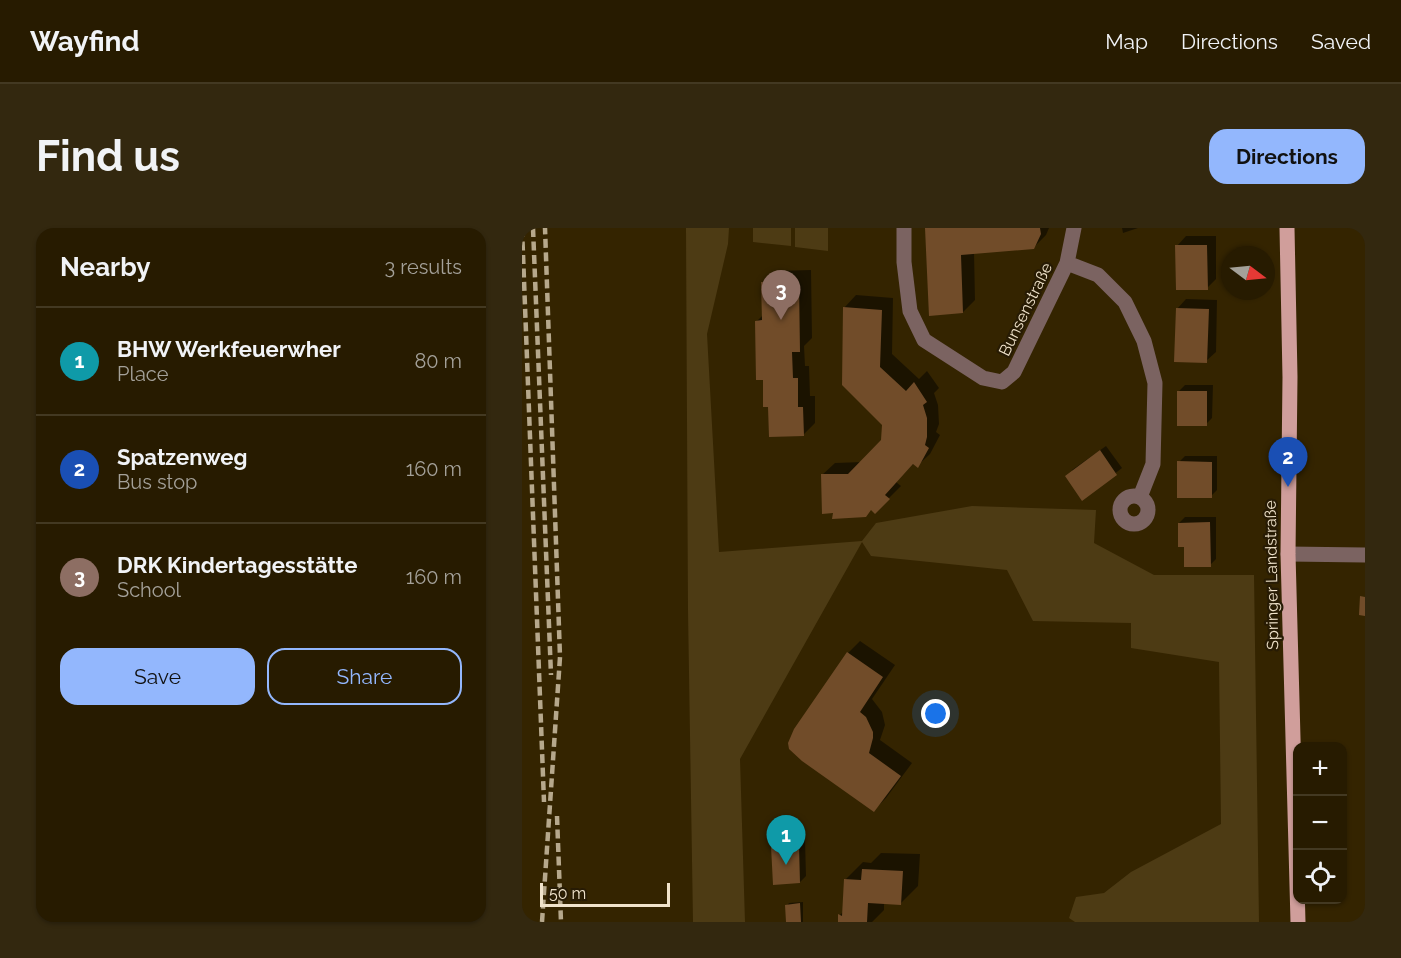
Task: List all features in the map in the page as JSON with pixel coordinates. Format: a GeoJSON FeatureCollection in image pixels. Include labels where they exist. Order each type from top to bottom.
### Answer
{"type":"FeatureCollection","features":[{"type":"Feature","properties":{"kind":"main road","name":"Springer Landstraße"},"geometry":{"type":"LineString","coordinates":[[1287,228],[1290,377],[1288,554],[1298,922]]}},
{"type":"Feature","properties":{"kind":"street","name":"Bunsenstraße"},"geometry":{"type":"LineString","coordinates":[[904,228],[904,262],[910,311],[924,340],[983,378],[1002,382],[1014,372],[1067,263],[1074,228]]}},
{"type":"Feature","properties":{"kind":"street"},"geometry":{"type":"LineString","coordinates":[[1067,263],[1098,275],[1125,302],[1144,341],[1155,383],[1154,464],[1140,497]]}},
{"type":"Feature","properties":{"kind":"street"},"geometry":{"type":"LineString","coordinates":[[1288,554],[1365,555]]}},
{"type":"Feature","properties":{"kind":"shaded area"},"geometry":{"type":"Polygon","coordinates":[[[686,228],[729,228],[728,244],[707,334],[719,552],[862,541],[876,523],[972,506],[1096,510],[1094,543],[1154,575],[1254,575],[1259,922],[1075,922],[1069,918],[1076,897],[1104,893],[1131,872],[1221,824],[1219,662],[1131,648],[1131,623],[1033,621],[1007,570],[871,556],[862,542],[740,759],[745,922],[693,922],[688,610],[686,228]]]}},
{"type":"Feature","properties":{"kind":"shaded area"},"geometry":{"type":"Polygon","coordinates":[[[753,228],[791,228],[791,246],[753,242],[753,228]]]}},
{"type":"Feature","properties":{"kind":"shaded area"},"geometry":{"type":"Polygon","coordinates":[[[795,228],[828,228],[828,251],[795,247],[795,228]]]}},
{"type":"Feature","properties":{"kind":"building"},"geometry":{"type":"Polygon","coordinates":[[[925,228],[1040,228],[1041,234],[1034,249],[961,255],[963,313],[929,316],[925,228]]]}},
{"type":"Feature","properties":{"kind":"building"},"geometry":{"type":"Polygon","coordinates":[[[1175,245],[1207,245],[1208,290],[1176,290],[1175,245]]]}},
{"type":"Feature","properties":{"kind":"building"},"geometry":{"type":"Polygon","coordinates":[[[761,282],[799,282],[800,352],[792,352],[793,378],[798,378],[798,407],[803,407],[804,436],[769,437],[768,407],[763,407],[763,380],[756,380],[755,321],[762,320],[761,282]]]}},
{"type":"Feature","properties":{"kind":"building"},"geometry":{"type":"Polygon","coordinates":[[[843,307],[882,310],[880,367],[906,391],[914,382],[927,402],[923,405],[927,418],[925,445],[929,448],[918,468],[913,464],[885,495],[890,499],[875,514],[871,510],[866,517],[832,519],[833,513],[822,514],[821,474],[848,474],[881,440],[882,425],[842,385],[843,307]]]}},
{"type":"Feature","properties":{"kind":"building"},"geometry":{"type":"Polygon","coordinates":[[[1176,308],[1209,309],[1207,363],[1174,362],[1176,308]]]}},
{"type":"Feature","properties":{"kind":"building"},"geometry":{"type":"Polygon","coordinates":[[[1177,391],[1207,391],[1207,426],[1177,426],[1177,391]]]}},
{"type":"Feature","properties":{"kind":"building"},"geometry":{"type":"Polygon","coordinates":[[[1100,450],[1117,475],[1082,501],[1065,476],[1100,450]]]}},
{"type":"Feature","properties":{"kind":"building"},"geometry":{"type":"Polygon","coordinates":[[[1177,461],[1212,462],[1212,498],[1177,498],[1177,461]]]}},
{"type":"Feature","properties":{"kind":"building"},"geometry":{"type":"Polygon","coordinates":[[[1210,522],[1211,567],[1184,567],[1184,547],[1178,547],[1178,523],[1210,522]]]}},
{"type":"Feature","properties":{"kind":"building"},"geometry":{"type":"Polygon","coordinates":[[[1360,596],[1365,597],[1365,616],[1359,615],[1360,596]]]}},
{"type":"Feature","properties":{"kind":"building"},"geometry":{"type":"Polygon","coordinates":[[[847,652],[883,677],[860,712],[866,717],[873,732],[869,753],[901,776],[874,812],[802,761],[789,749],[788,743],[794,729],[847,652]]]}},
{"type":"Feature","properties":{"kind":"building"},"geometry":{"type":"Polygon","coordinates":[[[799,845],[800,883],[773,885],[771,846],[799,845]]]}},
{"type":"Feature","properties":{"kind":"building"},"geometry":{"type":"Polygon","coordinates":[[[862,869],[903,871],[901,905],[868,903],[867,922],[838,922],[838,914],[842,916],[844,879],[861,880],[862,869]]]}},
{"type":"Feature","properties":{"kind":"building"},"geometry":{"type":"Polygon","coordinates":[[[800,903],[801,922],[786,922],[785,905],[800,903]]]}},
{"type":"Feature","properties":{"kind":"railway"},"geometry":{"type":"LineString","coordinates":[[522,228],[544,802]]}},
{"type":"Feature","properties":{"kind":"railway"},"geometry":{"type":"LineString","coordinates":[[533,228],[551,675]]}},
{"type":"Feature","properties":{"kind":"railway"},"geometry":{"type":"LineString","coordinates":[[542,922],[560,657],[545,228]]}},
{"type":"Feature","properties":{"kind":"railway"},"geometry":{"type":"LineString","coordinates":[[557,816],[561,922]]}},
{"type":"Feature","properties":{"kind":"place","name":"DRK Kindertagesstätte"},"geometry":{"type":"Point","coordinates":[781,320]}},
{"type":"Feature","properties":{"kind":"place","name":"Spatzenweg"},"geometry":{"type":"Point","coordinates":[1288,487]}},
{"type":"Feature","properties":{"kind":"place","name":"BHW Werkfeuerwher"},"geometry":{"type":"Point","coordinates":[786,865]}}]}
